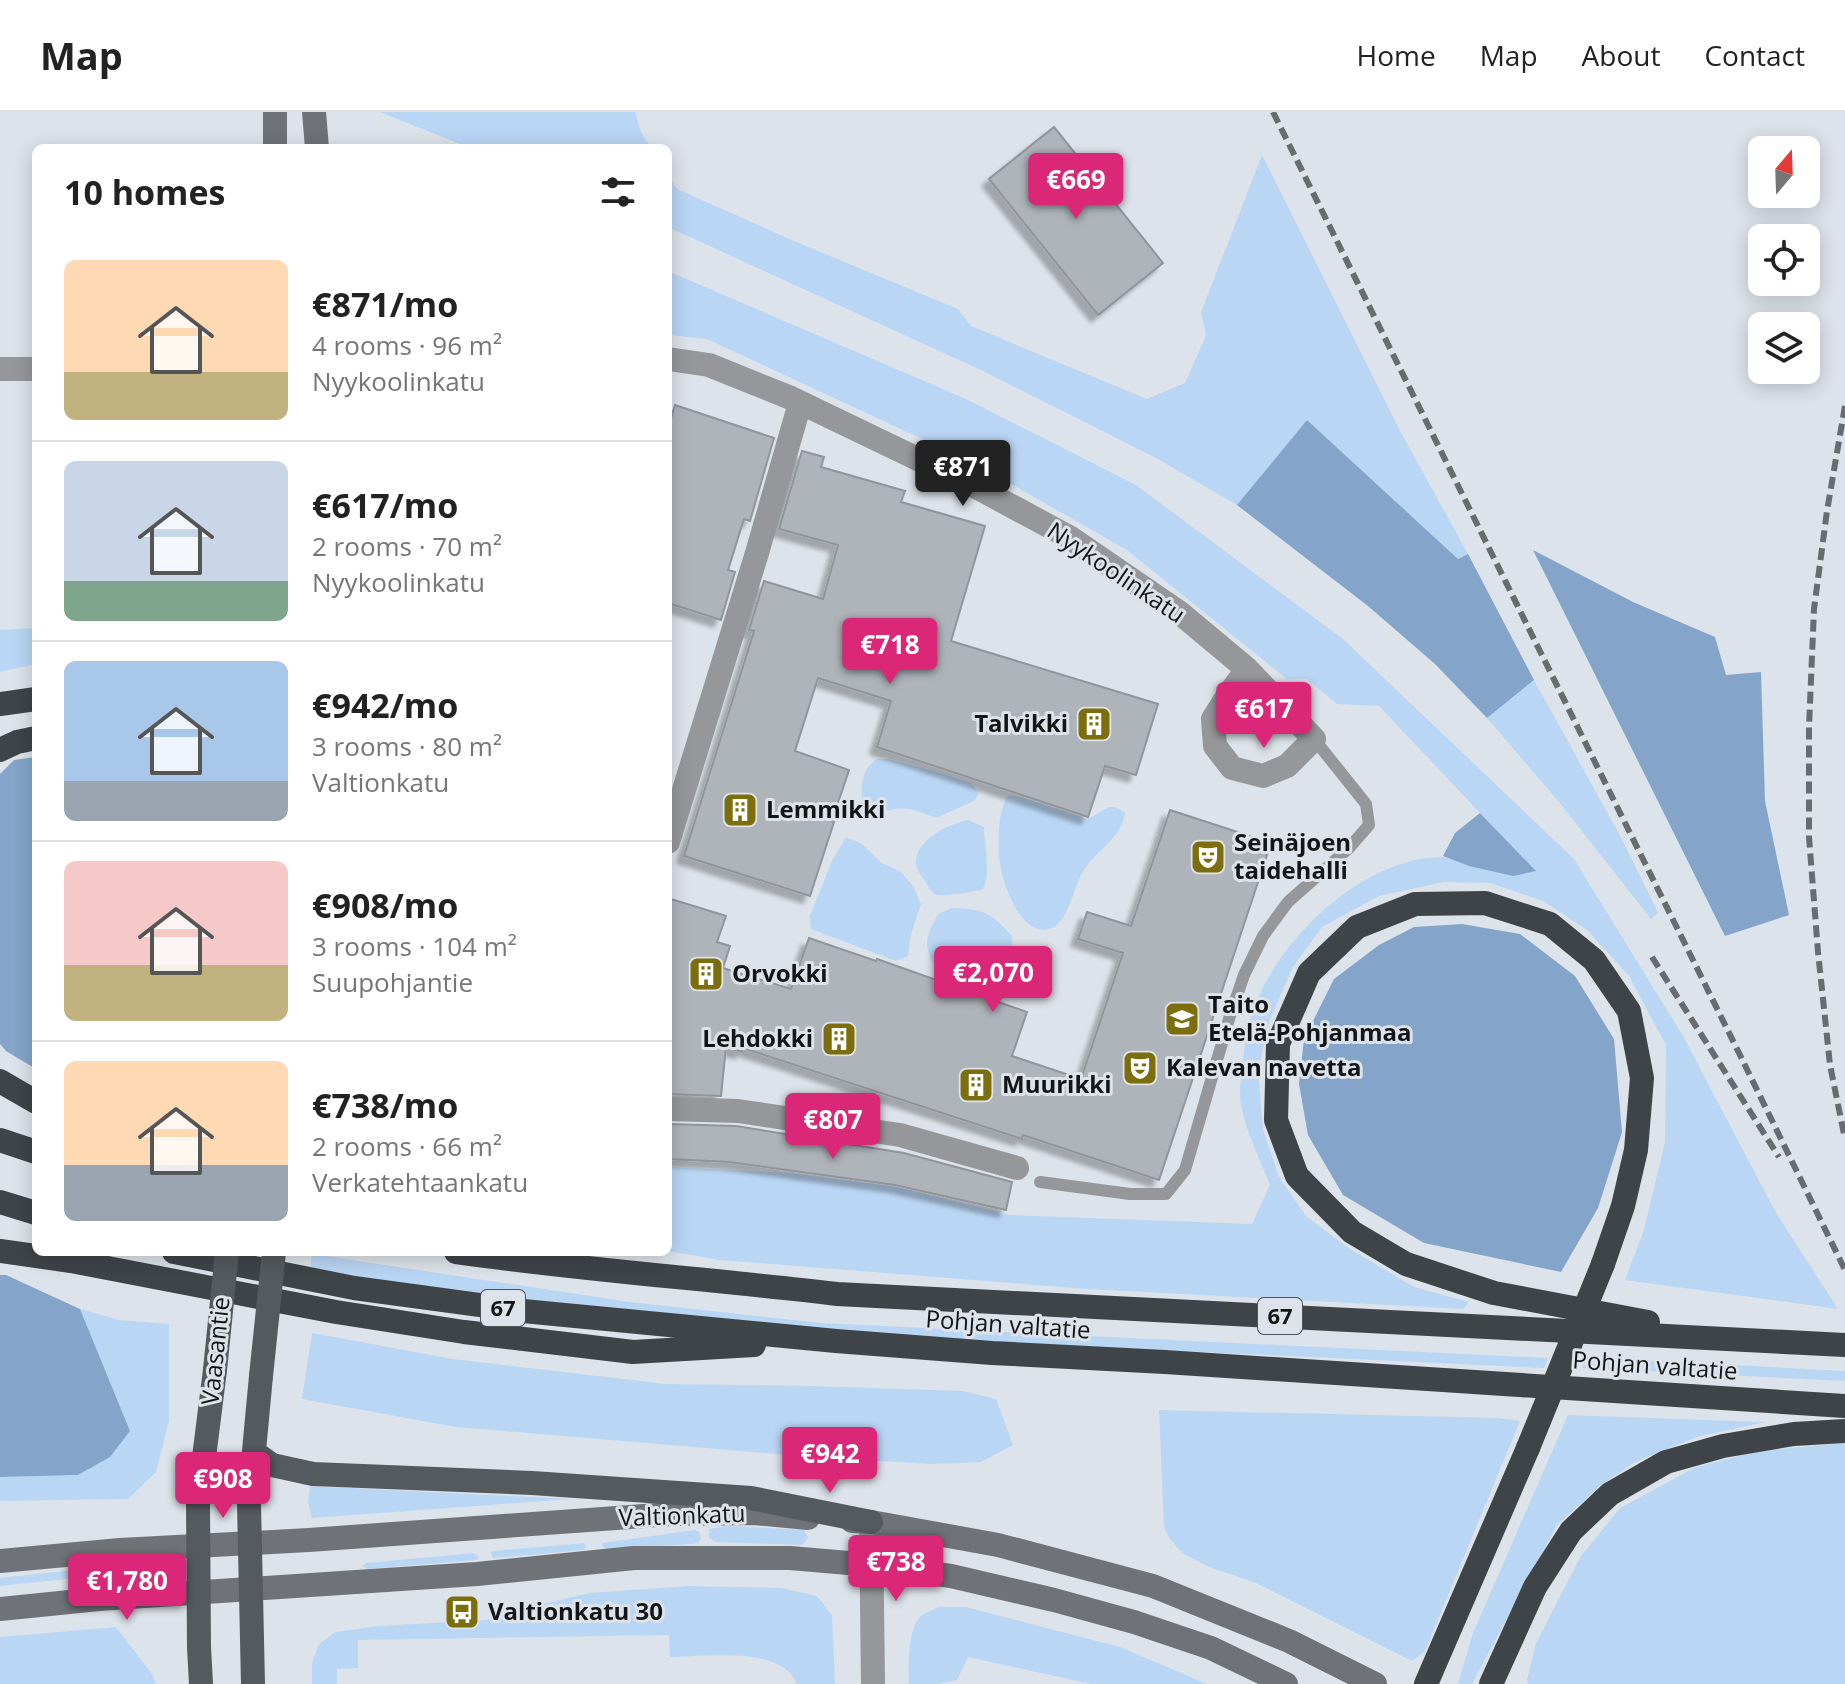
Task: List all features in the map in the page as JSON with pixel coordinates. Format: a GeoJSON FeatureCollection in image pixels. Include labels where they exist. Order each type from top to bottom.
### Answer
{"type":"FeatureCollection","features":[{"type":"Feature","properties":{"kind":"highway"},"geometry":{"type":"LineString","coordinates":[[0,704],[32,700]]}},
{"type":"Feature","properties":{"kind":"highway"},"geometry":{"type":"LineString","coordinates":[[0,750],[32,739]]}},
{"type":"Feature","properties":{"kind":"highway"},"geometry":{"type":"LineString","coordinates":[[1426,1684],[1528,1448],[1603,1264],[1623,1206],[1636,1150],[1642,1078],[1629,1011],[1594,960],[1550,924],[1485,903],[1415,904],[1357,927],[1309,973],[1278,1044],[1276,1120],[1297,1176],[1352,1232],[1406,1264],[1494,1293],[1741,1339]]}},
{"type":"Feature","properties":{"kind":"highway"},"geometry":{"type":"LineString","coordinates":[[0,1081],[32,1100]]}},
{"type":"Feature","properties":{"kind":"highway"},"geometry":{"type":"LineString","coordinates":[[0,1140],[32,1151]]}},
{"type":"Feature","properties":{"kind":"highway"},"geometry":{"type":"LineString","coordinates":[[0,1202],[32,1212]]}},
{"type":"Feature","properties":{"kind":"highway"},"geometry":{"type":"LineString","coordinates":[[0,1251],[32,1256]]}},
{"type":"Feature","properties":{"kind":"highway"},"geometry":{"type":"LineString","coordinates":[[36,1256],[336,1312],[464,1332],[633,1352],[836,1341]]}},
{"type":"Feature","properties":{"kind":"highway","name":"Pohjan valtatie"},"geometry":{"type":"LineString","coordinates":[[194,1256],[354,1288],[508,1309],[836,1341],[1845,1406]]}},
{"type":"Feature","properties":{"kind":"highway","name":"Pohjan valtatie"},"geometry":{"type":"LineString","coordinates":[[486,1256],[837,1294],[1845,1345]]}},
{"type":"Feature","properties":{"kind":"highway"},"geometry":{"type":"LineString","coordinates":[[597,1256],[715,1280]]}},
{"type":"Feature","properties":{"kind":"highway"},"geometry":{"type":"LineString","coordinates":[[1491,1684],[1535,1587],[1571,1531],[1610,1494],[1666,1462],[1723,1446],[1794,1434],[1845,1431]]}},
{"type":"Feature","properties":{"kind":"main road"},"geometry":{"type":"LineString","coordinates":[[275,112],[275,144]]}},
{"type":"Feature","properties":{"kind":"main road"},"geometry":{"type":"LineString","coordinates":[[314,112],[317,144]]}},
{"type":"Feature","properties":{"kind":"main road","name":"Vaasantie"},"geometry":{"type":"LineString","coordinates":[[201,1684],[198,1505],[227,1256]]}},
{"type":"Feature","properties":{"kind":"main road","name":"Vaasantie"},"geometry":{"type":"LineString","coordinates":[[253,1684],[249,1504],[274,1256]]}},
{"type":"Feature","properties":{"kind":"main road"},"geometry":{"type":"LineString","coordinates":[[254,1452],[272,1465],[313,1474],[532,1483],[751,1498],[871,1522]]}},
{"type":"Feature","properties":{"kind":"main road","name":"Valtionkatu"},"geometry":{"type":"LineString","coordinates":[[0,1561],[120,1550],[672,1514],[753,1513],[871,1522],[998,1545],[1153,1586],[1289,1641],[1375,1684]]}},
{"type":"Feature","properties":{"kind":"main road","name":"Valtionkatu"},"geometry":{"type":"LineString","coordinates":[[0,1609],[99,1599],[477,1574],[634,1558],[790,1558],[951,1576],[1054,1600],[1211,1648],[1286,1684]]}},
{"type":"Feature","properties":{"kind":"street","name":"Nyykoolinkatu"},"geometry":{"type":"LineString","coordinates":[[672,360],[709,365],[800,403],[978,488],[1069,537],[1180,613],[1247,669],[1314,739]]}},
{"type":"Feature","properties":{"kind":"street"},"geometry":{"type":"LineString","coordinates":[[0,369],[32,369]]}},
{"type":"Feature","properties":{"kind":"street"},"geometry":{"type":"LineString","coordinates":[[672,829],[800,403]]}},
{"type":"Feature","properties":{"kind":"street"},"geometry":{"type":"LineString","coordinates":[[1247,669],[1213,719],[1215,746],[1232,768],[1263,776],[1287,766],[1314,739]]}},
{"type":"Feature","properties":{"kind":"street"},"geometry":{"type":"LineString","coordinates":[[672,1109],[738,1111],[900,1135],[1017,1168]]}},
{"type":"Feature","properties":{"kind":"street"},"geometry":{"type":"LineString","coordinates":[[871,1522],[873,1684]]}},
{"type":"Feature","properties":{"kind":"lane"},"geometry":{"type":"LineString","coordinates":[[1040,1182],[1130,1194],[1166,1194],[1185,1170],[1229,1019],[1244,975],[1263,936],[1288,902],[1349,848],[1369,825],[1366,804],[1314,739]]}},
{"type":"Feature","properties":{"kind":"shaded area"},"geometry":{"type":"Polygon","coordinates":[[[380,112],[635,112],[648,144],[460,144],[380,112]]]}},
{"type":"Feature","properties":{"kind":"shaded area"},"geometry":{"type":"Polygon","coordinates":[[[1262,155],[1399,429],[1468,554],[1458,559],[1307,420],[1237,505],[1156,458],[983,371],[672,229],[672,181],[677,189],[958,309],[971,326],[1147,399],[1185,383],[1206,336],[1201,312],[1262,155]]]}},
{"type":"Feature","properties":{"kind":"shaded area"},"geometry":{"type":"Polygon","coordinates":[[[672,273],[966,399],[1136,485],[1343,639],[1574,859],[1683,1036],[1775,1211],[1838,1309],[1625,1280],[1644,1230],[1665,1142],[1666,1045],[1629,976],[1587,930],[1543,901],[1490,883],[1444,882],[1379,896],[1322,927],[1293,967],[1269,1022],[1258,1071],[1263,1129],[1279,1177],[1306,1216],[1350,1249],[1414,1287],[1469,1302],[1464,1309],[1087,1289],[720,1260],[672,1252],[672,1167],[790,1173],[897,1187],[1010,1215],[1252,1224],[1270,1185],[1244,1119],[1240,1098],[1247,1034],[1266,982],[1303,930],[1353,888],[1381,872],[1410,861],[1443,857],[1476,867],[1535,871],[1379,706],[1337,704],[1307,679],[1287,679],[1127,550],[978,465],[707,339],[672,335],[672,273]]]}},
{"type":"Feature","properties":{"kind":"shaded area"},"geometry":{"type":"Polygon","coordinates":[[[1307,420],[1458,559],[1468,554],[1534,680],[1487,718],[1435,664],[1368,606],[1237,505],[1307,420]]]}},
{"type":"Feature","properties":{"kind":"shaded area"},"geometry":{"type":"Polygon","coordinates":[[[1533,550],[1633,602],[1715,637],[1726,675],[1761,672],[1765,801],[1789,915],[1725,936],[1533,550]]]}},
{"type":"Feature","properties":{"kind":"shaded area"},"geometry":{"type":"Polygon","coordinates":[[[32,628],[32,665],[0,672],[0,630],[32,628]]]}},
{"type":"Feature","properties":{"kind":"shaded area"},"geometry":{"type":"Polygon","coordinates":[[[1534,680],[1623,841],[1658,913],[1651,919],[1559,802],[1487,718],[1534,680]]]}},
{"type":"Feature","properties":{"kind":"shaded area"},"geometry":{"type":"Polygon","coordinates":[[[32,758],[32,1067],[0,1044],[0,774],[14,760],[32,758]]]}},
{"type":"Feature","properties":{"kind":"shaded area"},"geometry":{"type":"Polygon","coordinates":[[[877,759],[888,759],[971,783],[979,793],[974,801],[936,818],[908,809],[879,814],[863,806],[862,792],[865,774],[877,759]]]}},
{"type":"Feature","properties":{"kind":"shaded area"},"geometry":{"type":"Polygon","coordinates":[[[1008,795],[1087,819],[1110,807],[1125,813],[1115,835],[1086,867],[1060,922],[1043,930],[1032,927],[1015,907],[1000,866],[1000,816],[1008,795]]]}},
{"type":"Feature","properties":{"kind":"shaded area"},"geometry":{"type":"Polygon","coordinates":[[[1480,813],[1536,871],[1513,876],[1469,866],[1443,856],[1455,833],[1480,813]]]}},
{"type":"Feature","properties":{"kind":"shaded area"},"geometry":{"type":"Polygon","coordinates":[[[968,820],[984,827],[985,884],[982,890],[936,894],[917,869],[918,852],[936,833],[968,820]]]}},
{"type":"Feature","properties":{"kind":"shaded area"},"geometry":{"type":"Polygon","coordinates":[[[846,837],[862,844],[882,863],[901,872],[913,886],[921,904],[911,934],[908,956],[896,961],[811,929],[810,916],[832,861],[846,837]]]}},
{"type":"Feature","properties":{"kind":"shaded area"},"geometry":{"type":"Polygon","coordinates":[[[952,908],[986,913],[1012,936],[1008,961],[996,975],[967,978],[942,970],[932,962],[927,945],[929,932],[938,914],[952,908]]]}},
{"type":"Feature","properties":{"kind":"shaded area"},"geometry":{"type":"Polygon","coordinates":[[[1462,924],[1520,934],[1575,976],[1614,1039],[1622,1132],[1598,1208],[1561,1272],[1424,1243],[1343,1195],[1308,1135],[1299,1084],[1304,1039],[1334,979],[1379,945],[1414,927],[1462,924]]]}},
{"type":"Feature","properties":{"kind":"shaded area"},"geometry":{"type":"Polygon","coordinates":[[[312,1256],[325,1256],[630,1302],[821,1323],[1548,1358],[1544,1368],[971,1341],[480,1299],[310,1270],[312,1256]]]}},
{"type":"Feature","properties":{"kind":"shaded area"},"geometry":{"type":"Polygon","coordinates":[[[0,1275],[80,1309],[130,1431],[110,1457],[78,1475],[0,1477],[0,1275]]]}},
{"type":"Feature","properties":{"kind":"shaded area"},"geometry":{"type":"Polygon","coordinates":[[[80,1309],[119,1320],[169,1324],[169,1420],[156,1472],[128,1499],[0,1501],[0,1477],[78,1475],[130,1431],[80,1309]]]}},
{"type":"Feature","properties":{"kind":"shaded area"},"geometry":{"type":"Polygon","coordinates":[[[312,1333],[453,1359],[666,1384],[963,1391],[996,1399],[1013,1445],[981,1462],[930,1464],[456,1427],[302,1399],[312,1333]]]}},
{"type":"Feature","properties":{"kind":"shaded area"},"geometry":{"type":"Polygon","coordinates":[[[1586,1357],[1845,1371],[1845,1381],[1582,1368],[1586,1357]]]}},
{"type":"Feature","properties":{"kind":"shaded area"},"geometry":{"type":"Polygon","coordinates":[[[1159,1410],[1520,1421],[1425,1651],[1412,1661],[1256,1583],[1207,1566],[1182,1553],[1164,1527],[1159,1410]]]}},
{"type":"Feature","properties":{"kind":"shaded area"},"geometry":{"type":"Polygon","coordinates":[[[1568,1415],[1765,1422],[1697,1437],[1635,1462],[1601,1485],[1557,1525],[1472,1684],[1458,1684],[1473,1633],[1568,1415]]]}},
{"type":"Feature","properties":{"kind":"shaded area"},"geometry":{"type":"Polygon","coordinates":[[[1845,1443],[1845,1684],[1528,1684],[1536,1643],[1581,1556],[1620,1508],[1696,1467],[1760,1451],[1845,1443]]]}},
{"type":"Feature","properties":{"kind":"shaded area"},"geometry":{"type":"Polygon","coordinates":[[[310,1486],[572,1499],[312,1518],[308,1503],[310,1486]]]}},
{"type":"Feature","properties":{"kind":"shaded area"},"geometry":{"type":"Polygon","coordinates":[[[727,1526],[804,1530],[808,1538],[802,1545],[716,1542],[709,1538],[709,1529],[727,1526]]]}},
{"type":"Feature","properties":{"kind":"shaded area"},"geometry":{"type":"Polygon","coordinates":[[[695,1530],[701,1537],[699,1542],[693,1544],[608,1549],[602,1543],[695,1530]]]}},
{"type":"Feature","properties":{"kind":"shaded area"},"geometry":{"type":"Polygon","coordinates":[[[584,1543],[584,1550],[493,1558],[491,1553],[493,1551],[584,1543]]]}},
{"type":"Feature","properties":{"kind":"shaded area"},"geometry":{"type":"Polygon","coordinates":[[[474,1553],[479,1557],[477,1560],[367,1569],[363,1566],[366,1563],[474,1553]]]}},
{"type":"Feature","properties":{"kind":"shaded area"},"geometry":{"type":"Polygon","coordinates":[[[74,1570],[79,1575],[76,1578],[0,1586],[0,1578],[74,1570]]]}},
{"type":"Feature","properties":{"kind":"shaded area"},"geometry":{"type":"Polygon","coordinates":[[[688,1586],[782,1588],[817,1596],[832,1615],[835,1684],[797,1684],[789,1672],[776,1663],[759,1658],[721,1655],[670,1657],[669,1635],[358,1640],[358,1668],[337,1669],[337,1684],[312,1684],[312,1663],[319,1644],[335,1632],[379,1626],[486,1620],[589,1593],[688,1586]]]}},
{"type":"Feature","properties":{"kind":"shaded area"},"geometry":{"type":"Polygon","coordinates":[[[938,1607],[966,1607],[1120,1647],[1207,1684],[1091,1684],[968,1657],[957,1680],[909,1684],[911,1639],[916,1623],[920,1617],[938,1607]]]}},
{"type":"Feature","properties":{"kind":"shaded area"},"geometry":{"type":"Polygon","coordinates":[[[116,1627],[152,1674],[156,1684],[0,1684],[0,1637],[116,1627]]]}},
{"type":"Feature","properties":{"kind":"building"},"geometry":{"type":"Polygon","coordinates":[[[1054,127],[1163,263],[1098,315],[989,179],[1054,127]]]}},
{"type":"Feature","properties":{"kind":"building"},"geometry":{"type":"Polygon","coordinates":[[[675,405],[774,438],[750,521],[744,519],[728,570],[735,572],[721,620],[672,604],[672,415],[675,405]]]}},
{"type":"Feature","properties":{"kind":"building"},"geometry":{"type":"Polygon","coordinates":[[[802,451],[824,457],[821,467],[905,491],[901,502],[985,526],[951,641],[1158,704],[1136,775],[1105,766],[1088,817],[877,747],[891,701],[818,678],[795,751],[849,770],[810,896],[684,856],[754,631],[749,630],[764,581],[823,599],[838,545],[779,529],[802,451]]]}},
{"type":"Feature","properties":{"kind":"building"},"geometry":{"type":"Polygon","coordinates":[[[1170,810],[1271,843],[1159,1180],[743,1048],[742,1052],[726,1047],[721,1096],[672,1094],[672,899],[726,916],[717,942],[730,946],[723,968],[791,989],[809,938],[877,959],[1027,1012],[1012,1056],[1081,1079],[1123,953],[1078,939],[1087,912],[1131,926],[1170,810]]]}},
{"type":"Feature","properties":{"kind":"building"},"geometry":{"type":"Polygon","coordinates":[[[672,1124],[736,1126],[904,1153],[1012,1182],[1006,1210],[895,1185],[729,1162],[672,1159],[672,1124]]]}},
{"type":"Feature","properties":{"kind":"railway"},"geometry":{"type":"LineString","coordinates":[[1273,112],[1845,1270]]}},
{"type":"Feature","properties":{"kind":"railway"},"geometry":{"type":"LineString","coordinates":[[1845,406],[1814,609],[1809,727],[1809,837],[1818,952],[1830,1065],[1845,1139]]}},
{"type":"Feature","properties":{"kind":"railway"},"geometry":{"type":"LineString","coordinates":[[1652,957],[1779,1157]]}},
{"type":"Feature","properties":{"kind":"place","name":"Talvikki"},"geometry":{"type":"Point","coordinates":[1094,724]}},
{"type":"Feature","properties":{"kind":"place","name":"Lemmikki"},"geometry":{"type":"Point","coordinates":[740,810]}},
{"type":"Feature","properties":{"kind":"place","name":"Seinäjoen taidehalli"},"geometry":{"type":"Point","coordinates":[1208,857]}},
{"type":"Feature","properties":{"kind":"place","name":"Orvokki"},"geometry":{"type":"Point","coordinates":[706,974]}},
{"type":"Feature","properties":{"kind":"place","name":"Taito Etelä-Pohjanmaa"},"geometry":{"type":"Point","coordinates":[1182,1019]}},
{"type":"Feature","properties":{"kind":"place","name":"Lehdokki"},"geometry":{"type":"Point","coordinates":[839,1039]}},
{"type":"Feature","properties":{"kind":"place","name":"Kalevan navetta"},"geometry":{"type":"Point","coordinates":[1140,1068]}},
{"type":"Feature","properties":{"kind":"place","name":"Muurikki"},"geometry":{"type":"Point","coordinates":[976,1085]}},
{"type":"Feature","properties":{"kind":"place","name":"Valtionkatu 30"},"geometry":{"type":"Point","coordinates":[462,1612]}}]}
